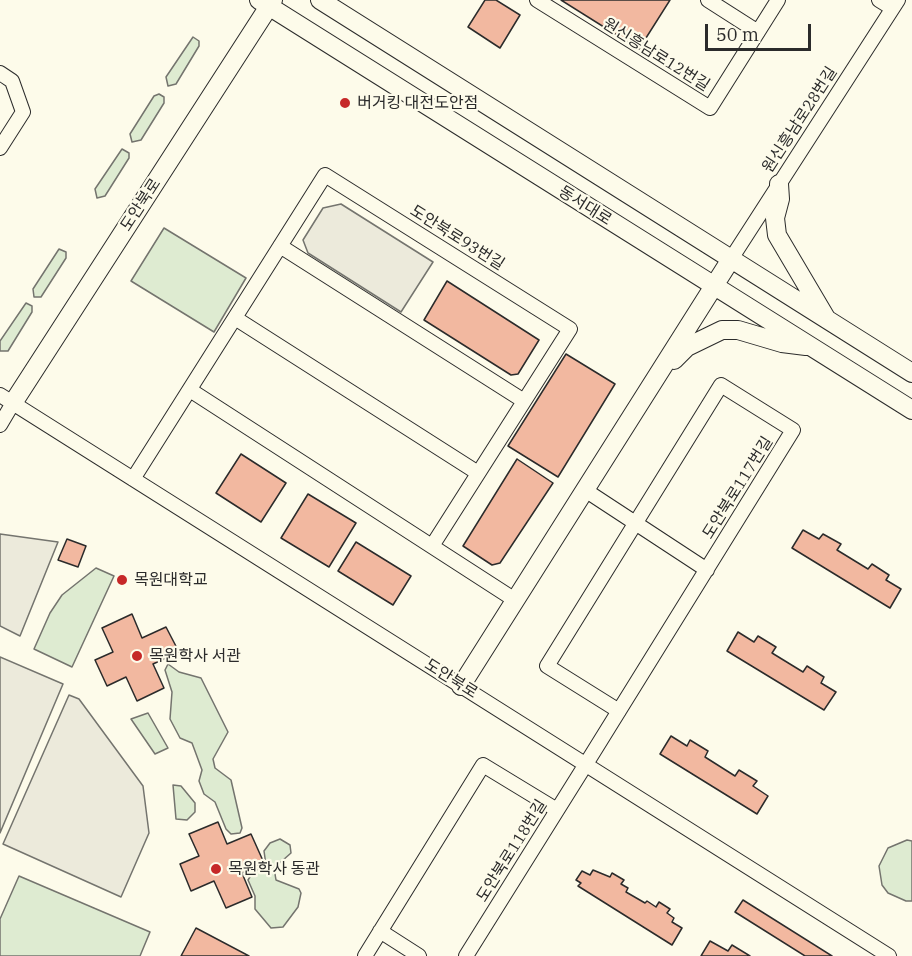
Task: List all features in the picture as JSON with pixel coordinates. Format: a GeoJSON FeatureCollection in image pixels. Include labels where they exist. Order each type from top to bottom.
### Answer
{"type":"FeatureCollection","features":[{"type":"Feature","properties":{"kind":"street","name":"동서대로"},"geometry":{"type":"LineString","coordinates":[[320,0],[912,373]]}},
{"type":"Feature","properties":{"kind":"street","name":"원신흥남로12번길"},"geometry":{"type":"LineString","coordinates":[[537,0],[710,108],[778,0]]}},
{"type":"Feature","properties":{"kind":"street"},"geometry":{"type":"LineString","coordinates":[[708,0],[758,32]]}},
{"type":"Feature","properties":{"kind":"street"},"geometry":{"type":"LineString","coordinates":[[879,0],[895,4]]}},
{"type":"Feature","properties":{"kind":"street","name":"동서대로"},"geometry":{"type":"LineString","coordinates":[[267,2],[714,287],[912,410]]}},
{"type":"Feature","properties":{"kind":"street","name":"도안북로"},"geometry":{"type":"LineString","coordinates":[[267,2],[7,399],[889,956]]}},
{"type":"Feature","properties":{"kind":"street","name":"원신흥남로28번길"},"geometry":{"type":"LineString","coordinates":[[731,259],[895,4]]}},
{"type":"Feature","properties":{"kind":"street"},"geometry":{"type":"LineString","coordinates":[[0,74],[12,81],[23,112],[0,148]]}},
{"type":"Feature","properties":{"kind":"street","name":"도안북로93번길"},"geometry":{"type":"LineString","coordinates":[[133,479],[326,175],[570,329],[432,546]]}},
{"type":"Feature","properties":{"kind":"street"},"geometry":{"type":"LineString","coordinates":[[779,184],[780,199],[775,218],[777,235],[827,319]]}},
{"type":"Feature","properties":{"kind":"street"},"geometry":{"type":"LineString","coordinates":[[280,246],[524,401]]}},
{"type":"Feature","properties":{"kind":"street"},"geometry":{"type":"LineString","coordinates":[[461,686],[731,259]]}},
{"type":"Feature","properties":{"kind":"street"},"geometry":{"type":"LineString","coordinates":[[235,318],[478,473]]}},
{"type":"Feature","properties":{"kind":"street"},"geometry":{"type":"LineString","coordinates":[[656,378],[687,347],[722,330],[738,330],[782,343],[810,346]]}},
{"type":"Feature","properties":{"kind":"street","name":"도안북로117번길"},"geometry":{"type":"LineString","coordinates":[[586,764],[619,711],[706,570],[793,430],[721,385],[547,666],[619,711]]}},
{"type":"Feature","properties":{"kind":"street"},"geometry":{"type":"LineString","coordinates":[[189,390],[515,600]]}},
{"type":"Feature","properties":{"kind":"street"},"geometry":{"type":"LineString","coordinates":[[0,425],[7,399]]}},
{"type":"Feature","properties":{"kind":"street"},"geometry":{"type":"LineString","coordinates":[[585,490],[706,570]]}},
{"type":"Feature","properties":{"kind":"street","name":"도안북로118번길"},"geometry":{"type":"LineString","coordinates":[[466,956],[586,764]]}},
{"type":"Feature","properties":{"kind":"street"},"geometry":{"type":"LineString","coordinates":[[365,956],[483,765],[557,810]]}},
{"type":"Feature","properties":{"kind":"street"},"geometry":{"type":"LineString","coordinates":[[381,932],[419,956]]}},
{"type":"Feature","properties":{"kind":"green space"},"geometry":{"type":"Polygon","coordinates":[[[193,37],[199,41],[199,46],[176,84],[168,86],[166,77],[193,37]]]}},
{"type":"Feature","properties":{"kind":"green space"},"geometry":{"type":"Polygon","coordinates":[[[159,94],[164,97],[164,103],[141,140],[132,142],[130,134],[154,96],[159,94]]]}},
{"type":"Feature","properties":{"kind":"green space"},"geometry":{"type":"Polygon","coordinates":[[[122,149],[129,153],[129,158],[105,196],[97,198],[95,189],[122,149]]]}},
{"type":"Feature","properties":{"kind":"green space"},"geometry":{"type":"Polygon","coordinates":[[[164,228],[246,278],[214,332],[131,281],[164,228]]]}},
{"type":"Feature","properties":{"kind":"green space"},"geometry":{"type":"Polygon","coordinates":[[[59,249],[66,252],[66,258],[41,297],[34,297],[33,289],[59,249]]]}},
{"type":"Feature","properties":{"kind":"green space"},"geometry":{"type":"Polygon","coordinates":[[[26,303],[32,306],[32,312],[8,351],[0,351],[0,341],[26,303]]]}},
{"type":"Feature","properties":{"kind":"green space"},"geometry":{"type":"Polygon","coordinates":[[[96,568],[114,576],[72,667],[34,649],[50,613],[62,595],[96,568]]]}},
{"type":"Feature","properties":{"kind":"green space"},"geometry":{"type":"Polygon","coordinates":[[[168,664],[179,672],[201,678],[228,732],[213,759],[215,768],[231,780],[242,828],[240,833],[231,834],[226,829],[215,802],[204,794],[199,781],[202,770],[192,743],[180,738],[170,719],[172,692],[165,670],[168,664]]]}},
{"type":"Feature","properties":{"kind":"green space"},"geometry":{"type":"Polygon","coordinates":[[[148,713],[168,748],[155,754],[131,719],[148,713]]]}},
{"type":"Feature","properties":{"kind":"green space"},"geometry":{"type":"Polygon","coordinates":[[[173,785],[181,786],[195,803],[195,812],[187,820],[176,819],[173,785]]]}},
{"type":"Feature","properties":{"kind":"green space"},"geometry":{"type":"Polygon","coordinates":[[[280,839],[290,845],[291,853],[274,868],[276,880],[299,889],[301,893],[298,907],[283,927],[271,928],[255,909],[255,896],[248,880],[253,872],[266,865],[264,851],[270,843],[280,839]]]}},
{"type":"Feature","properties":{"kind":"green space"},"geometry":{"type":"Polygon","coordinates":[[[907,840],[912,841],[912,901],[906,901],[888,893],[882,885],[879,866],[888,848],[907,840]]]}},
{"type":"Feature","properties":{"kind":"green space"},"geometry":{"type":"Polygon","coordinates":[[[19,876],[150,932],[140,956],[0,956],[0,919],[19,876]]]}},
{"type":"Feature","properties":{"kind":"shaded area"},"geometry":{"type":"Polygon","coordinates":[[[341,204],[433,262],[401,312],[308,253],[303,240],[323,208],[341,204]]]}},
{"type":"Feature","properties":{"kind":"shaded area"},"geometry":{"type":"Polygon","coordinates":[[[0,534],[58,542],[20,636],[0,626],[0,534]]]}},
{"type":"Feature","properties":{"kind":"shaded area"},"geometry":{"type":"Polygon","coordinates":[[[0,657],[63,684],[0,833],[0,657]]]}},
{"type":"Feature","properties":{"kind":"shaded area"},"geometry":{"type":"Polygon","coordinates":[[[69,695],[79,699],[143,786],[149,833],[121,897],[3,844],[69,695]]]}},
{"type":"Feature","properties":{"kind":"building"},"geometry":{"type":"Polygon","coordinates":[[[485,0],[496,0],[520,15],[500,48],[468,27],[485,0]]]}},
{"type":"Feature","properties":{"kind":"building"},"geometry":{"type":"Polygon","coordinates":[[[561,0],[670,0],[639,49],[561,0]]]}},
{"type":"Feature","properties":{"kind":"building"},"geometry":{"type":"Polygon","coordinates":[[[447,281],[539,340],[518,374],[511,375],[424,320],[447,281]]]}},
{"type":"Feature","properties":{"kind":"building"},"geometry":{"type":"Polygon","coordinates":[[[566,354],[615,384],[558,477],[508,446],[566,354]]]}},
{"type":"Feature","properties":{"kind":"building"},"geometry":{"type":"Polygon","coordinates":[[[241,454],[286,483],[261,522],[216,493],[241,454]]]}},
{"type":"Feature","properties":{"kind":"building"},"geometry":{"type":"Polygon","coordinates":[[[517,459],[553,483],[500,563],[492,565],[463,546],[517,459]]]}},
{"type":"Feature","properties":{"kind":"building"},"geometry":{"type":"Polygon","coordinates":[[[308,494],[356,523],[329,567],[281,538],[308,494]]]}},
{"type":"Feature","properties":{"kind":"building"},"geometry":{"type":"Polygon","coordinates":[[[803,530],[819,539],[823,534],[841,544],[837,550],[868,569],[872,564],[889,575],[886,580],[901,589],[890,608],[792,548],[803,530]]]}},
{"type":"Feature","properties":{"kind":"building"},"geometry":{"type":"Polygon","coordinates":[[[67,539],[86,546],[78,567],[58,560],[67,539]]]}},
{"type":"Feature","properties":{"kind":"building"},"geometry":{"type":"Polygon","coordinates":[[[356,542],[411,576],[393,605],[338,571],[356,542]]]}},
{"type":"Feature","properties":{"kind":"building","name":"목원학사 서관"},"geometry":{"type":"Polygon","coordinates":[[[132,614],[142,638],[166,627],[179,652],[153,664],[164,688],[137,701],[126,677],[107,686],[95,660],[113,652],[102,628],[132,614]]]}},
{"type":"Feature","properties":{"kind":"building"},"geometry":{"type":"Polygon","coordinates":[[[738,632],[754,642],[758,636],[776,647],[772,653],[803,672],[807,666],[824,677],[821,683],[836,692],[824,710],[727,651],[738,632]]]}},
{"type":"Feature","properties":{"kind":"building"},"geometry":{"type":"Polygon","coordinates":[[[671,736],[687,746],[690,740],[708,751],[705,757],[735,776],[739,770],[757,781],[753,786],[768,796],[757,814],[660,754],[671,736]]]}},
{"type":"Feature","properties":{"kind":"building","name":"목원학사 동관"},"geometry":{"type":"Polygon","coordinates":[[[218,822],[227,844],[251,834],[264,863],[242,873],[252,897],[226,908],[214,881],[191,891],[180,864],[199,856],[189,834],[218,822]]]}},
{"type":"Feature","properties":{"kind":"building"},"geometry":{"type":"Polygon","coordinates":[[[593,870],[610,877],[612,873],[624,880],[621,884],[628,888],[626,892],[645,903],[647,901],[656,907],[659,902],[670,909],[667,913],[674,918],[672,922],[682,928],[672,945],[578,886],[581,883],[576,880],[582,871],[590,875],[593,870]]]}},
{"type":"Feature","properties":{"kind":"building"},"geometry":{"type":"Polygon","coordinates":[[[743,900],[832,956],[805,956],[735,912],[743,900]]]}},
{"type":"Feature","properties":{"kind":"building"},"geometry":{"type":"Polygon","coordinates":[[[196,928],[249,956],[181,956],[196,928]]]}},
{"type":"Feature","properties":{"kind":"building"},"geometry":{"type":"Polygon","coordinates":[[[710,941],[728,951],[732,945],[750,956],[701,956],[710,941]]]}},
{"type":"Feature","properties":{"kind":"place","name":"버거킹 대전도안점"},"geometry":{"type":"Point","coordinates":[345,103]}},
{"type":"Feature","properties":{"kind":"place","name":"목원대학교"},"geometry":{"type":"Point","coordinates":[122,580]}},
{"type":"Feature","properties":{"kind":"place","name":"목원학사 서관"},"geometry":{"type":"Point","coordinates":[137,656]}},
{"type":"Feature","properties":{"kind":"place","name":"목원학사 동관"},"geometry":{"type":"Point","coordinates":[216,869]}}]}
